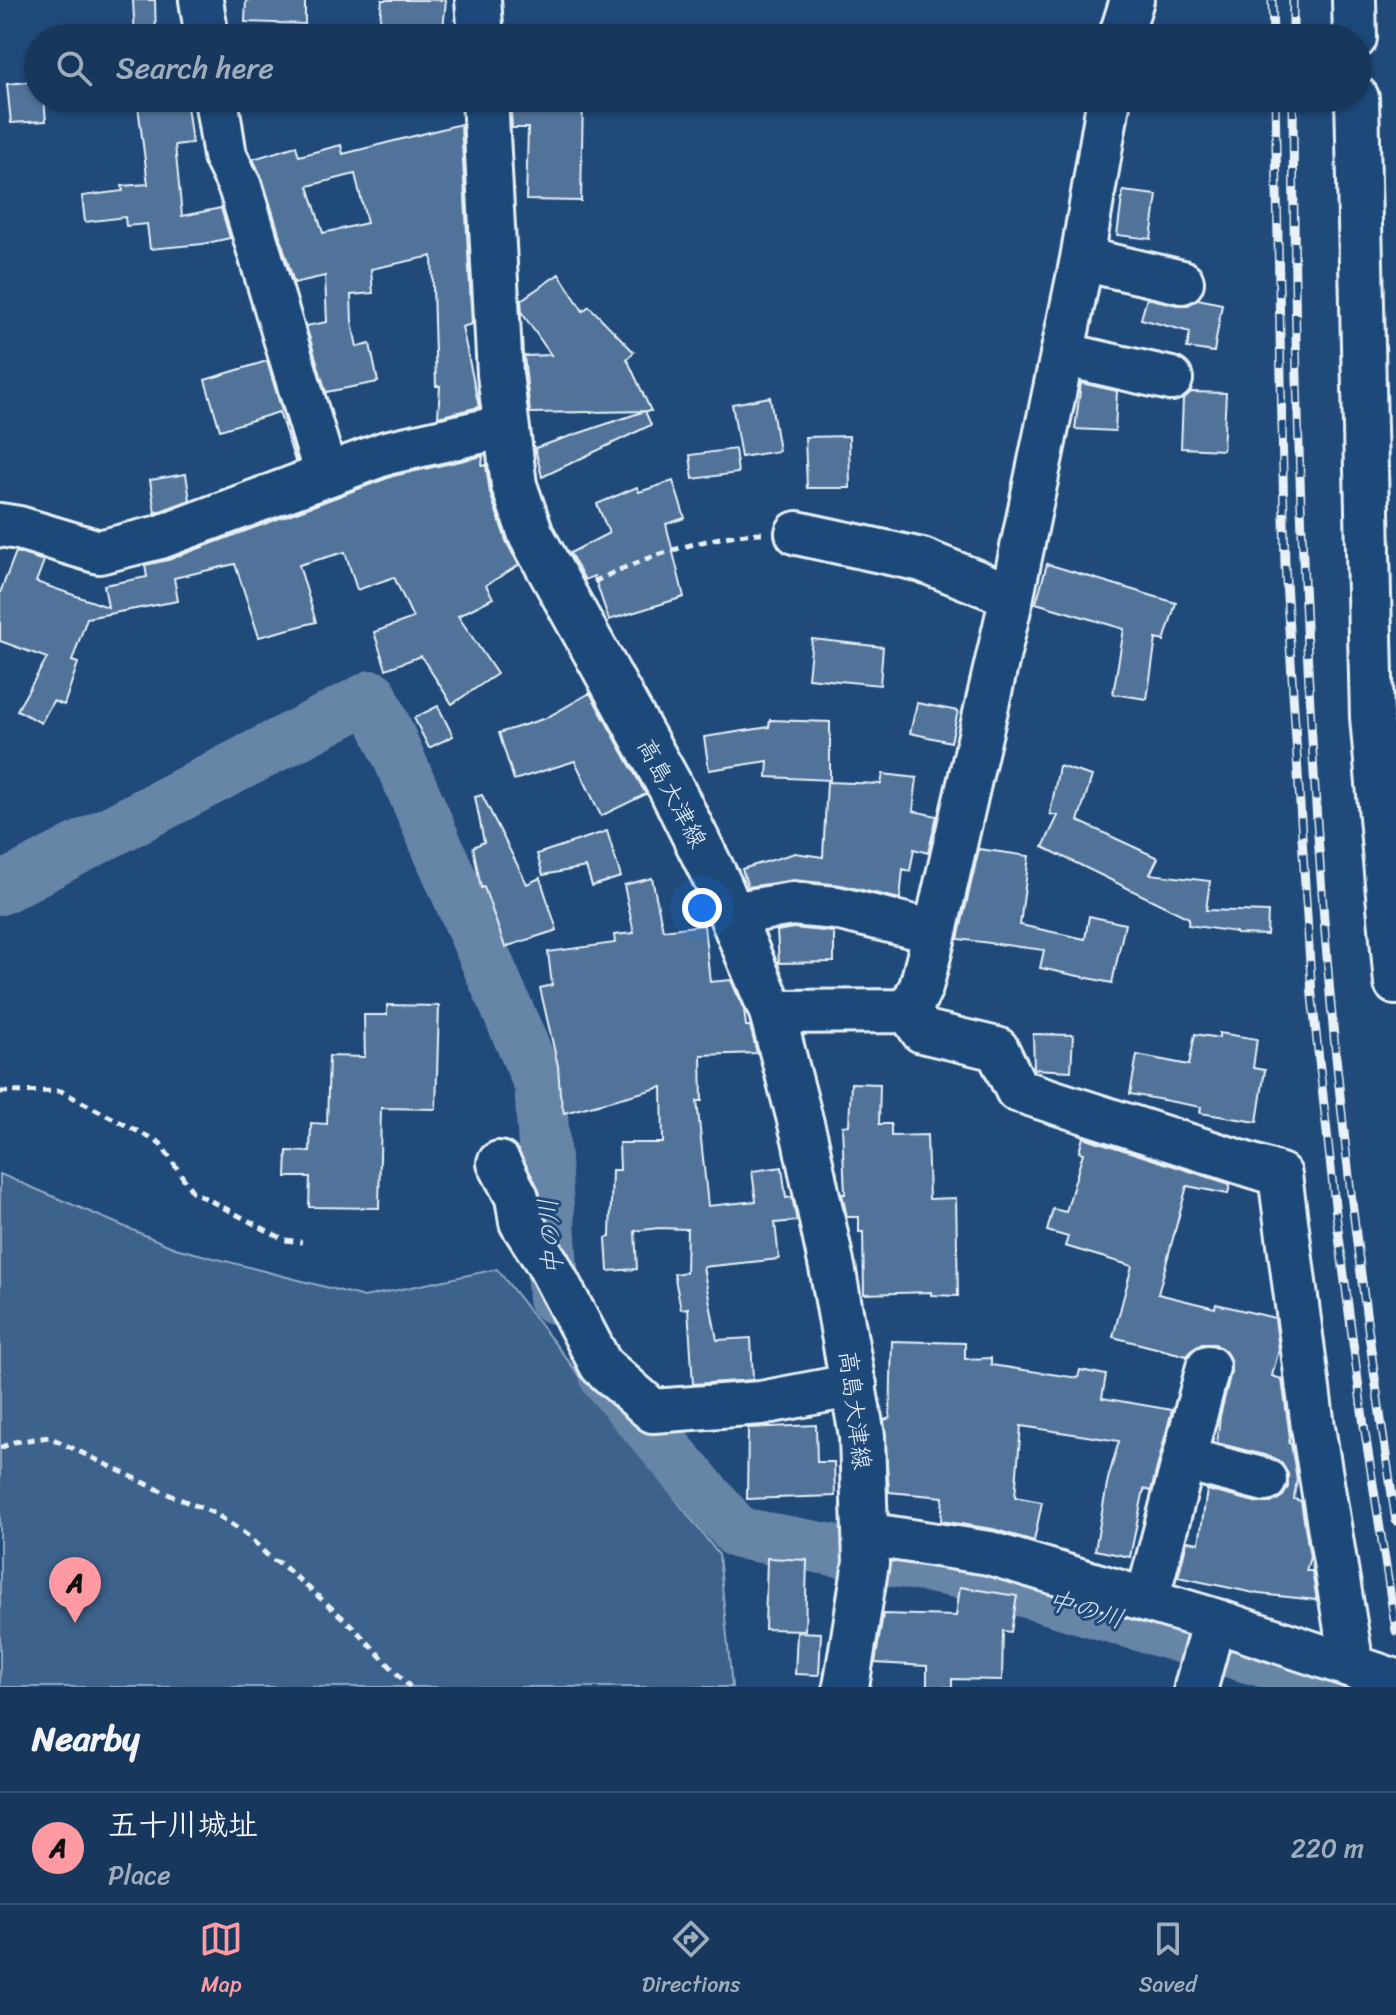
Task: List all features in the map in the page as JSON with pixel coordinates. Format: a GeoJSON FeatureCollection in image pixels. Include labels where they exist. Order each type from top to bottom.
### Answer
{"type":"FeatureCollection","features":[{"type":"Feature","properties":{"kind":"main road"},"geometry":{"type":"LineString","coordinates":[[478,0],[480,24]]}},
{"type":"Feature","properties":{"kind":"main road","name":"高島大津線"},"geometry":{"type":"LineString","coordinates":[[486,112],[500,374],[514,485],[531,535],[671,788],[731,914],[772,1012],[805,1139],[855,1385],[862,1436],[866,1546],[846,1687]]}},
{"type":"Feature","properties":{"kind":"street"},"geometry":{"type":"LineString","coordinates":[[201,0],[205,24]]}},
{"type":"Feature","properties":{"kind":"street"},"geometry":{"type":"LineString","coordinates":[[1124,24],[1132,0]]}},
{"type":"Feature","properties":{"kind":"street"},"geometry":{"type":"LineString","coordinates":[[1354,0],[1355,24]]}},
{"type":"Feature","properties":{"kind":"street"},"geometry":{"type":"LineString","coordinates":[[218,112],[225,156],[240,187],[326,475]]}},
{"type":"Feature","properties":{"kind":"street"},"geometry":{"type":"LineString","coordinates":[[909,1011],[921,987],[935,932],[1012,596],[1082,259],[1107,112]]}},
{"type":"Feature","properties":{"kind":"street"},"geometry":{"type":"LineString","coordinates":[[1357,112],[1372,717],[1396,983]]}},
{"type":"Feature","properties":{"kind":"street"},"geometry":{"type":"LineString","coordinates":[[1082,259],[1182,282]]}},
{"type":"Feature","properties":{"kind":"street"},"geometry":{"type":"LineString","coordinates":[[1062,354],[1171,379]]}},
{"type":"Feature","properties":{"kind":"street"},"geometry":{"type":"LineString","coordinates":[[0,525],[99,552],[160,537],[386,453],[506,426]]}},
{"type":"Feature","properties":{"kind":"street"},"geometry":{"type":"LineString","coordinates":[[797,533],[922,560],[1012,596]]}},
{"type":"Feature","properties":{"kind":"street"},"geometry":{"type":"LineString","coordinates":[[731,914],[792,904],[836,908],[935,932]]}},
{"type":"Feature","properties":{"kind":"street"},"geometry":{"type":"LineString","coordinates":[[772,1012],[909,1011]]}},
{"type":"Feature","properties":{"kind":"street"},"geometry":{"type":"LineString","coordinates":[[909,1011],[922,1031],[997,1049],[1017,1090],[1280,1175],[1313,1427],[1352,1666]]}},
{"type":"Feature","properties":{"kind":"street"},"geometry":{"type":"LineString","coordinates":[[499,1163],[517,1197],[521,1222],[548,1264],[601,1365],[653,1411],[761,1403],[855,1385]]}},
{"type":"Feature","properties":{"kind":"street"},"geometry":{"type":"LineString","coordinates":[[1147,1600],[1208,1367]]}},
{"type":"Feature","properties":{"kind":"street"},"geometry":{"type":"LineString","coordinates":[[1184,1459],[1265,1480]]}},
{"type":"Feature","properties":{"kind":"street"},"geometry":{"type":"LineString","coordinates":[[866,1546],[989,1553],[1214,1620],[1396,1681]]}},
{"type":"Feature","properties":{"kind":"street"},"geometry":{"type":"LineString","coordinates":[[1196,1687],[1214,1620]]}},
{"type":"Feature","properties":{"kind":"path"},"geometry":{"type":"LineString","coordinates":[[564,597],[627,565],[679,549],[746,533],[797,533]]}},
{"type":"Feature","properties":{"kind":"path"},"geometry":{"type":"LineString","coordinates":[[0,1092],[61,1091],[160,1143],[192,1191],[285,1240],[302,1242]]}},
{"type":"Feature","properties":{"kind":"path"},"geometry":{"type":"LineString","coordinates":[[0,1448],[14,1442],[49,1437],[216,1514],[248,1536],[272,1560],[280,1563],[351,1625],[410,1687]]}},
{"type":"Feature","properties":{"kind":"shaded area"},"geometry":{"type":"Polygon","coordinates":[[[0,1174],[175,1248],[364,1297],[497,1269],[719,1555],[732,1687],[0,1687],[0,1174]]]}},
{"type":"Feature","properties":{"kind":"building"},"geometry":{"type":"Polygon","coordinates":[[[133,0],[155,0],[156,24],[134,24],[133,0]]]}},
{"type":"Feature","properties":{"kind":"building"},"geometry":{"type":"Polygon","coordinates":[[[246,0],[305,0],[305,24],[245,22],[246,0]]]}},
{"type":"Feature","properties":{"kind":"building"},"geometry":{"type":"Polygon","coordinates":[[[382,0],[446,0],[443,24],[379,24],[382,0]]]}},
{"type":"Feature","properties":{"kind":"building"},"geometry":{"type":"Polygon","coordinates":[[[24,82],[24,112],[45,112],[46,121],[11,123],[7,84],[24,82]]]}},
{"type":"Feature","properties":{"kind":"building"},"geometry":{"type":"Polygon","coordinates":[[[139,112],[188,112],[192,143],[175,145],[182,216],[221,208],[230,238],[150,249],[147,224],[126,226],[125,217],[85,222],[82,196],[123,191],[122,186],[148,184],[139,112]]]}},
{"type":"Feature","properties":{"kind":"building"},"geometry":{"type":"Polygon","coordinates":[[[511,112],[583,112],[581,201],[526,200],[528,128],[512,128],[511,112]]]}},
{"type":"Feature","properties":{"kind":"building"},"geometry":{"type":"Polygon","coordinates":[[[461,124],[472,324],[462,327],[479,407],[438,417],[440,386],[436,386],[432,256],[371,269],[373,293],[351,295],[352,322],[357,347],[370,344],[378,382],[326,392],[306,326],[327,322],[325,276],[294,283],[263,180],[253,159],[296,146],[299,156],[341,145],[343,154],[461,124]],[[355,174],[308,186],[323,233],[367,223],[355,174]]]}},
{"type":"Feature","properties":{"kind":"building"},"geometry":{"type":"Polygon","coordinates":[[[1123,191],[1157,195],[1151,239],[1117,235],[1123,191]]]}},
{"type":"Feature","properties":{"kind":"building"},"geometry":{"type":"Polygon","coordinates":[[[559,274],[583,311],[589,306],[634,352],[627,359],[651,411],[530,413],[524,356],[551,355],[522,313],[521,300],[559,274]]]}},
{"type":"Feature","properties":{"kind":"building"},"geometry":{"type":"Polygon","coordinates":[[[1147,298],[1177,305],[1188,305],[1198,299],[1222,304],[1214,352],[1187,348],[1190,332],[1141,319],[1147,298]]]}},
{"type":"Feature","properties":{"kind":"building"},"geometry":{"type":"Polygon","coordinates":[[[267,361],[297,461],[279,412],[220,430],[205,380],[267,361]]]}},
{"type":"Feature","properties":{"kind":"building"},"geometry":{"type":"Polygon","coordinates":[[[1081,383],[1117,391],[1115,431],[1075,429],[1081,383]]]}},
{"type":"Feature","properties":{"kind":"building"},"geometry":{"type":"Polygon","coordinates":[[[1191,392],[1226,393],[1223,450],[1181,448],[1183,399],[1191,392]]]}},
{"type":"Feature","properties":{"kind":"building"},"geometry":{"type":"Polygon","coordinates":[[[770,397],[779,451],[741,457],[732,404],[770,397]]]}},
{"type":"Feature","properties":{"kind":"building"},"geometry":{"type":"Polygon","coordinates":[[[645,411],[651,425],[542,477],[535,448],[645,411]]]}},
{"type":"Feature","properties":{"kind":"building"},"geometry":{"type":"Polygon","coordinates":[[[849,436],[850,488],[807,488],[805,437],[849,436]]]}},
{"type":"Feature","properties":{"kind":"building"},"geometry":{"type":"Polygon","coordinates":[[[735,449],[738,473],[693,479],[690,455],[735,449]]]}},
{"type":"Feature","properties":{"kind":"building"},"geometry":{"type":"Polygon","coordinates":[[[483,456],[482,466],[486,465],[490,493],[507,543],[519,565],[486,585],[493,598],[458,616],[497,674],[452,704],[421,656],[386,669],[374,632],[413,618],[394,577],[357,590],[345,552],[299,565],[316,622],[259,637],[235,564],[174,578],[178,601],[87,618],[72,661],[78,663],[64,705],[53,701],[41,723],[17,710],[47,658],[0,641],[0,593],[16,552],[44,561],[36,582],[108,607],[104,585],[147,577],[145,565],[168,560],[393,476],[483,456]]]}},
{"type":"Feature","properties":{"kind":"building"},"geometry":{"type":"Polygon","coordinates":[[[186,474],[190,500],[155,513],[150,480],[186,474]]]}},
{"type":"Feature","properties":{"kind":"building"},"geometry":{"type":"Polygon","coordinates":[[[673,481],[685,518],[666,524],[684,597],[609,620],[594,576],[585,580],[570,553],[609,533],[597,504],[637,487],[639,492],[673,481]]]}},
{"type":"Feature","properties":{"kind":"building"},"geometry":{"type":"Polygon","coordinates":[[[1047,564],[1176,603],[1164,641],[1156,639],[1147,699],[1113,694],[1124,629],[1036,603],[1047,564]]]}},
{"type":"Feature","properties":{"kind":"building"},"geometry":{"type":"Polygon","coordinates":[[[812,639],[883,647],[880,685],[808,678],[812,639]]]}},
{"type":"Feature","properties":{"kind":"building"},"geometry":{"type":"Polygon","coordinates":[[[590,693],[646,794],[601,816],[575,761],[514,780],[499,733],[546,718],[590,693]]]}},
{"type":"Feature","properties":{"kind":"building"},"geometry":{"type":"Polygon","coordinates":[[[917,703],[958,711],[951,742],[910,733],[917,703]]]}},
{"type":"Feature","properties":{"kind":"building"},"geometry":{"type":"Polygon","coordinates":[[[438,706],[453,736],[429,748],[414,718],[438,706]]]}},
{"type":"Feature","properties":{"kind":"building"},"geometry":{"type":"Polygon","coordinates":[[[770,720],[830,722],[830,780],[767,777],[768,761],[709,770],[704,737],[769,727],[770,720]]]}},
{"type":"Feature","properties":{"kind":"building"},"geometry":{"type":"Polygon","coordinates":[[[1059,766],[1092,776],[1078,821],[1158,858],[1150,874],[1210,881],[1206,910],[1268,912],[1267,935],[1236,934],[1188,925],[1189,918],[1043,847],[1058,816],[1050,814],[1059,766]]]}},
{"type":"Feature","properties":{"kind":"building"},"geometry":{"type":"Polygon","coordinates":[[[883,774],[917,778],[913,811],[937,816],[928,853],[914,849],[910,871],[903,869],[900,899],[841,885],[794,880],[748,887],[742,869],[795,853],[823,857],[827,782],[881,784],[883,774]]]}},
{"type":"Feature","properties":{"kind":"building"},"geometry":{"type":"Polygon","coordinates":[[[482,795],[527,884],[540,878],[557,930],[505,947],[484,887],[481,888],[473,847],[484,842],[475,797],[482,795]]]}},
{"type":"Feature","properties":{"kind":"building"},"geometry":{"type":"Polygon","coordinates":[[[607,831],[621,877],[592,886],[586,867],[543,875],[537,854],[607,831]]]}},
{"type":"Feature","properties":{"kind":"building"},"geometry":{"type":"Polygon","coordinates":[[[979,849],[1029,856],[1020,925],[1085,939],[1089,916],[1125,924],[1112,983],[1040,968],[1044,950],[958,939],[979,849]]]}},
{"type":"Feature","properties":{"kind":"building"},"geometry":{"type":"Polygon","coordinates":[[[652,878],[663,930],[704,925],[710,982],[731,980],[744,1010],[746,1026],[750,1026],[757,1053],[701,1055],[702,1101],[697,1101],[708,1206],[756,1201],[752,1171],[782,1167],[786,1198],[792,1197],[797,1221],[775,1223],[779,1259],[703,1267],[717,1340],[751,1338],[753,1380],[693,1384],[688,1308],[681,1309],[674,1274],[686,1272],[687,1229],[635,1231],[637,1269],[608,1271],[606,1238],[610,1237],[612,1170],[620,1170],[619,1143],[663,1143],[662,1087],[564,1113],[560,1094],[558,1066],[540,988],[552,985],[548,952],[615,943],[614,935],[634,933],[624,885],[652,878]]]}},
{"type":"Feature","properties":{"kind":"building"},"geometry":{"type":"Polygon","coordinates":[[[793,928],[834,932],[834,962],[779,963],[777,931],[793,928]]]}},
{"type":"Feature","properties":{"kind":"building"},"geometry":{"type":"Polygon","coordinates":[[[387,1005],[439,1006],[436,1109],[381,1108],[379,1208],[309,1207],[310,1177],[286,1177],[287,1151],[310,1152],[311,1123],[327,1124],[329,1056],[365,1057],[364,1015],[387,1015],[387,1005]]]}},
{"type":"Feature","properties":{"kind":"building"},"geometry":{"type":"Polygon","coordinates":[[[1219,1033],[1257,1039],[1253,1068],[1265,1070],[1257,1122],[1200,1113],[1201,1107],[1130,1094],[1137,1055],[1189,1065],[1195,1034],[1219,1038],[1219,1033]]]}},
{"type":"Feature","properties":{"kind":"building"},"geometry":{"type":"Polygon","coordinates":[[[1033,1034],[1073,1035],[1071,1071],[1034,1069],[1033,1034]]]}},
{"type":"Feature","properties":{"kind":"building"},"geometry":{"type":"Polygon","coordinates":[[[851,1083],[880,1084],[879,1124],[891,1124],[891,1136],[927,1135],[929,1199],[956,1198],[958,1296],[931,1295],[931,1292],[864,1294],[863,1232],[859,1232],[859,1217],[847,1217],[842,1194],[845,1194],[842,1126],[849,1125],[851,1083]]]}},
{"type":"Feature","properties":{"kind":"building"},"geometry":{"type":"Polygon","coordinates":[[[1083,1137],[1230,1184],[1228,1194],[1187,1186],[1158,1294],[1275,1318],[1279,1349],[1272,1376],[1282,1379],[1289,1443],[1297,1479],[1294,1499],[1301,1501],[1310,1557],[1306,1571],[1312,1571],[1317,1600],[1259,1594],[1178,1577],[1187,1541],[1199,1543],[1207,1490],[1271,1503],[1283,1496],[1288,1487],[1288,1474],[1282,1464],[1272,1457],[1217,1443],[1231,1372],[1231,1361],[1225,1351],[1215,1344],[1202,1344],[1187,1356],[1113,1337],[1132,1266],[1065,1246],[1068,1237],[1047,1231],[1053,1209],[1066,1212],[1083,1153],[1079,1152],[1083,1137]]]}},
{"type":"Feature","properties":{"kind":"building"},"geometry":{"type":"Polygon","coordinates":[[[892,1341],[965,1343],[965,1359],[991,1358],[991,1365],[1078,1378],[1080,1370],[1106,1375],[1102,1398],[1172,1410],[1151,1491],[1144,1489],[1130,1557],[1095,1550],[1108,1479],[1119,1441],[1021,1426],[1015,1497],[1042,1502],[1034,1541],[993,1529],[941,1521],[943,1497],[889,1492],[884,1420],[890,1418],[892,1341]]]}},
{"type":"Feature","properties":{"kind":"building"},"geometry":{"type":"Polygon","coordinates":[[[816,1425],[817,1462],[834,1462],[835,1496],[747,1499],[748,1428],[816,1425]]]}},
{"type":"Feature","properties":{"kind":"building"},"geometry":{"type":"Polygon","coordinates":[[[767,1558],[807,1560],[805,1630],[765,1629],[767,1558]]]}},
{"type":"Feature","properties":{"kind":"building"},"geometry":{"type":"Polygon","coordinates":[[[960,1587],[1017,1596],[1011,1632],[1003,1631],[1002,1680],[952,1679],[952,1687],[927,1687],[927,1666],[875,1663],[883,1614],[956,1616],[960,1587]]]}},
{"type":"Feature","properties":{"kind":"building"},"geometry":{"type":"Polygon","coordinates":[[[797,1632],[821,1633],[819,1675],[795,1674],[797,1632]]]}},
{"type":"Feature","properties":{"kind":"waterway","name":"中の川"},"geometry":{"type":"LineString","coordinates":[[0,889],[372,696],[540,1085],[554,1298]]}},
{"type":"Feature","properties":{"kind":"waterway","name":"中の川"},"geometry":{"type":"LineString","coordinates":[[606,1378],[738,1533],[962,1573],[1350,1687]]}},
{"type":"Feature","properties":{"kind":"railway"},"geometry":{"type":"LineString","coordinates":[[1272,0],[1273,24]]}},
{"type":"Feature","properties":{"kind":"railway"},"geometry":{"type":"LineString","coordinates":[[1293,0],[1293,24]]}},
{"type":"Feature","properties":{"kind":"railway"},"geometry":{"type":"LineString","coordinates":[[1275,112],[1285,565],[1312,996],[1364,1426],[1396,1631]]}},
{"type":"Feature","properties":{"kind":"railway"},"geometry":{"type":"LineString","coordinates":[[1293,112],[1302,546],[1321,882],[1351,1192],[1396,1521]]}},
{"type":"Feature","properties":{"kind":"place","name":"五十川城址"},"geometry":{"type":"Point","coordinates":[75,1623]}}]}
